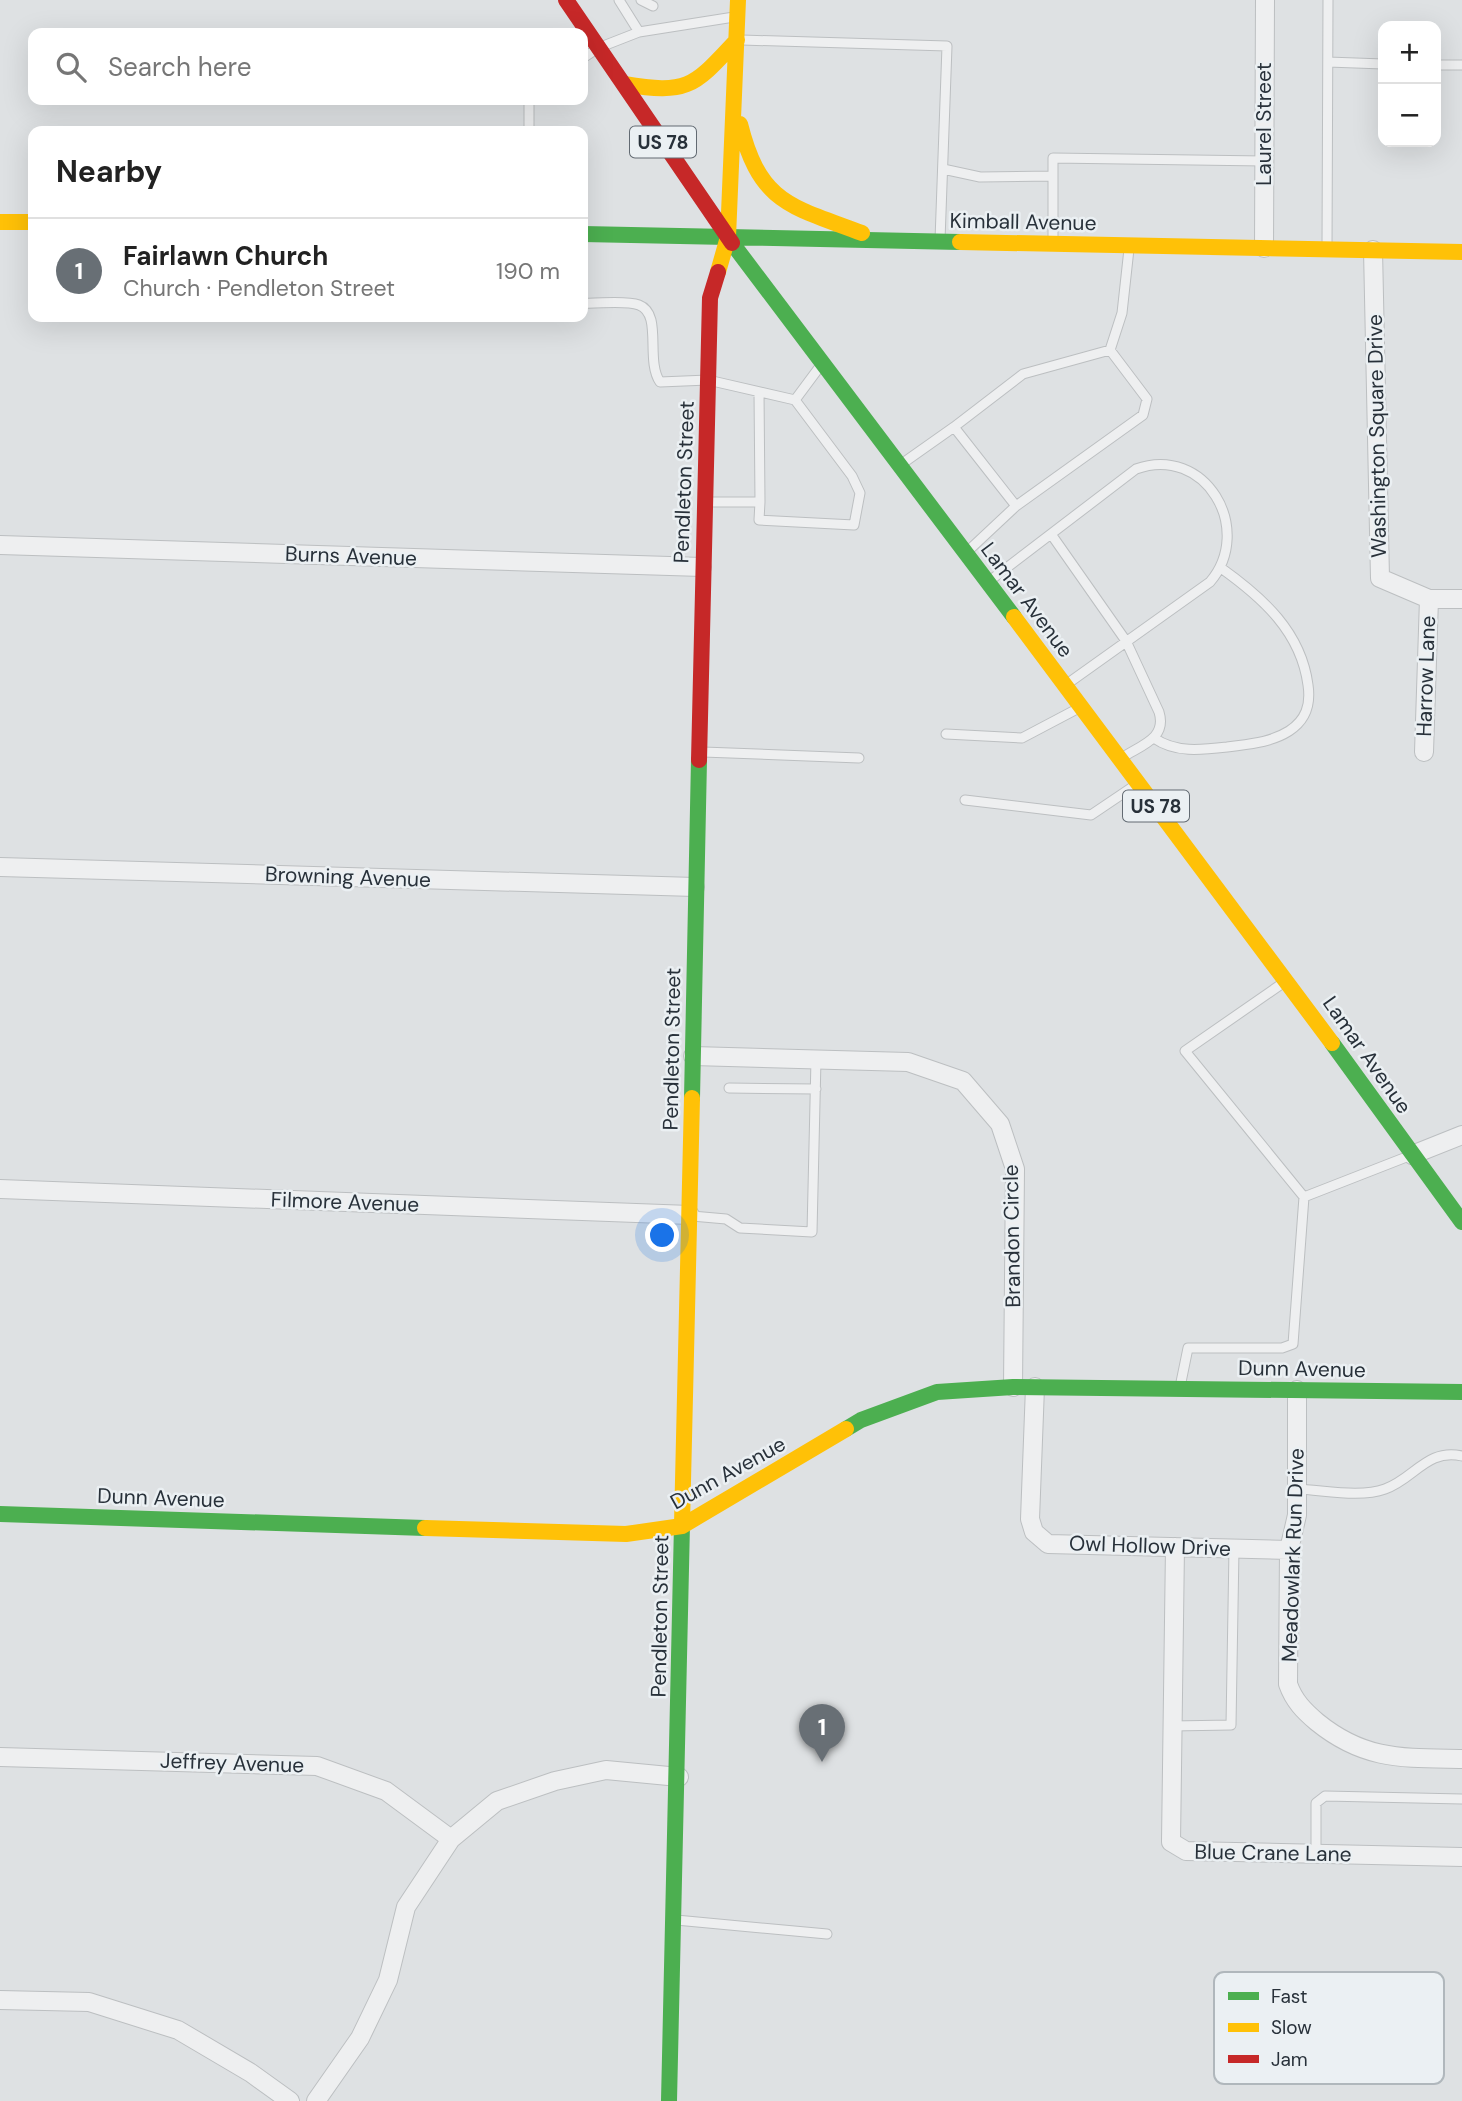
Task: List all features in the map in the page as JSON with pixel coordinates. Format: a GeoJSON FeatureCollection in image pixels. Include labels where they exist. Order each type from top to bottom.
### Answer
{"type":"FeatureCollection","features":[{"type":"Feature","properties":{"kind":"main road","name":"Lamar Avenue"},"geometry":{"type":"LineString","coordinates":[[566,0],[585,28]]}},
{"type":"Feature","properties":{"kind":"main road","name":"Pendleton Street"},"geometry":{"type":"LineString","coordinates":[[669,2101],[710,298],[727,237],[738,8]]}},
{"type":"Feature","properties":{"kind":"main road","name":"Lamar Avenue"},"geometry":{"type":"LineString","coordinates":[[588,33],[727,237],[1287,980],[1462,1222]]}},
{"type":"Feature","properties":{"kind":"main road"},"geometry":{"type":"LineString","coordinates":[[624,83],[666,91],[684,89],[698,80],[737,40]]}},
{"type":"Feature","properties":{"kind":"main road"},"geometry":{"type":"LineString","coordinates":[[733,102],[749,158],[761,181],[779,196],[879,240]]}},
{"type":"Feature","properties":{"kind":"main road"},"geometry":{"type":"LineString","coordinates":[[0,222],[28,222]]}},
{"type":"Feature","properties":{"kind":"main road","name":"Kimball Avenue"},"geometry":{"type":"LineString","coordinates":[[588,234],[1462,252]]}},
{"type":"Feature","properties":{"kind":"main road","name":"Dunn Avenue"},"geometry":{"type":"LineString","coordinates":[[0,1514],[626,1534],[682,1526],[861,1420],[937,1392],[1013,1387],[1462,1392]]}},
{"type":"Feature","properties":{"kind":"street","name":"Laurel Street"},"geometry":{"type":"LineString","coordinates":[[1264,248],[1265,0]]}},
{"type":"Feature","properties":{"kind":"street","name":"Washington Square Drive"},"geometry":{"type":"LineString","coordinates":[[1373,250],[1380,578],[1429,599],[1462,599]]}},
{"type":"Feature","properties":{"kind":"street","name":"Burns Avenue"},"geometry":{"type":"LineString","coordinates":[[0,545],[702,567]]}},
{"type":"Feature","properties":{"kind":"street","name":"Harrow Lane"},"geometry":{"type":"LineString","coordinates":[[1424,752],[1429,599]]}},
{"type":"Feature","properties":{"kind":"street","name":"Browning Avenue"},"geometry":{"type":"LineString","coordinates":[[0,867],[695,887]]}},
{"type":"Feature","properties":{"kind":"street","name":"Brandon Circle"},"geometry":{"type":"LineString","coordinates":[[692,1056],[908,1062],[963,1081],[1000,1124],[1015,1170],[1013,1387]]}},
{"type":"Feature","properties":{"kind":"street"},"geometry":{"type":"LineString","coordinates":[[1412,1155],[1462,1136]]}},
{"type":"Feature","properties":{"kind":"street","name":"Filmore Avenue"},"geometry":{"type":"LineString","coordinates":[[0,1189],[690,1215]]}},
{"type":"Feature","properties":{"kind":"street","name":"Owl Hollow Drive"},"geometry":{"type":"LineString","coordinates":[[1035,1387],[1030,1519],[1040,1539],[1048,1544],[1289,1550]]}},
{"type":"Feature","properties":{"kind":"street","name":"Meadowlark Run Drive"},"geometry":{"type":"LineString","coordinates":[[1297,1390],[1297,1515],[1289,1550],[1288,1684],[1292,1697],[1303,1710],[1339,1740],[1374,1754],[1394,1758],[1462,1759]]}},
{"type":"Feature","properties":{"kind":"street","name":"Blue Crane Lane"},"geometry":{"type":"LineString","coordinates":[[1175,1547],[1171,1842],[1178,1849],[1462,1857]]}},
{"type":"Feature","properties":{"kind":"street","name":"Jeffrey Avenue"},"geometry":{"type":"LineString","coordinates":[[0,1757],[317,1766],[386,1791],[451,1839]]}},
{"type":"Feature","properties":{"kind":"street"},"geometry":{"type":"LineString","coordinates":[[316,2101],[360,2038],[388,1980],[406,1907],[451,1839],[497,1801],[555,1781],[606,1770],[678,1777]]}},
{"type":"Feature","properties":{"kind":"street"},"geometry":{"type":"LineString","coordinates":[[0,2000],[89,2002],[178,2030],[251,2073],[290,2101]]}},
{"type":"Feature","properties":{"kind":"lane"},"geometry":{"type":"LineString","coordinates":[[620,0],[639,32]]}},
{"type":"Feature","properties":{"kind":"lane"},"geometry":{"type":"LineString","coordinates":[[640,0],[653,6]]}},
{"type":"Feature","properties":{"kind":"lane"},"geometry":{"type":"LineString","coordinates":[[1326,249],[1328,0]]}},
{"type":"Feature","properties":{"kind":"lane"},"geometry":{"type":"LineString","coordinates":[[588,55],[639,32],[738,8]]}},
{"type":"Feature","properties":{"kind":"lane"},"geometry":{"type":"LineString","coordinates":[[737,40],[947,46],[940,242]]}},
{"type":"Feature","properties":{"kind":"lane"},"geometry":{"type":"LineString","coordinates":[[1328,62],[1378,64]]}},
{"type":"Feature","properties":{"kind":"lane"},"geometry":{"type":"LineString","coordinates":[[1441,65],[1462,65]]}},
{"type":"Feature","properties":{"kind":"lane"},"geometry":{"type":"LineString","coordinates":[[529,105],[529,126]]}},
{"type":"Feature","properties":{"kind":"lane"},"geometry":{"type":"LineString","coordinates":[[1053,244],[1053,158],[1264,160]]}},
{"type":"Feature","properties":{"kind":"lane"},"geometry":{"type":"LineString","coordinates":[[943,169],[980,177],[1053,176]]}},
{"type":"Feature","properties":{"kind":"lane"},"geometry":{"type":"LineString","coordinates":[[1110,350],[1122,313],[1130,245]]}},
{"type":"Feature","properties":{"kind":"lane"},"geometry":{"type":"LineString","coordinates":[[588,303],[639,305],[649,313],[653,323],[652,371],[660,382],[708,380],[759,391],[795,400],[852,476],[860,493],[854,525],[759,520],[759,391]]}},
{"type":"Feature","properties":{"kind":"lane"},"geometry":{"type":"LineString","coordinates":[[899,465],[1023,374],[1110,350]]}},
{"type":"Feature","properties":{"kind":"lane"},"geometry":{"type":"LineString","coordinates":[[965,553],[1016,506],[1143,415],[1147,399],[1110,350]]}},
{"type":"Feature","properties":{"kind":"lane"},"geometry":{"type":"LineString","coordinates":[[795,400],[822,364]]}},
{"type":"Feature","properties":{"kind":"lane"},"geometry":{"type":"LineString","coordinates":[[954,427],[1016,506]]}},
{"type":"Feature","properties":{"kind":"lane"},"geometry":{"type":"LineString","coordinates":[[988,582],[1130,472],[1152,465],[1179,466],[1198,475],[1208,486],[1225,520],[1228,551],[1222,568],[1210,582],[1065,685]]}},
{"type":"Feature","properties":{"kind":"lane"},"geometry":{"type":"LineString","coordinates":[[704,502],[760,502]]}},
{"type":"Feature","properties":{"kind":"lane"},"geometry":{"type":"LineString","coordinates":[[1051,534],[1126,641],[1161,720],[1161,731],[1154,738],[1121,759]]}},
{"type":"Feature","properties":{"kind":"lane"},"geometry":{"type":"LineString","coordinates":[[1154,738],[1168,746],[1188,749],[1261,743],[1289,731],[1306,714],[1310,695],[1294,638],[1274,613],[1222,568]]}},
{"type":"Feature","properties":{"kind":"lane"},"geometry":{"type":"LineString","coordinates":[[946,734],[1023,738],[1082,707]]}},
{"type":"Feature","properties":{"kind":"lane"},"geometry":{"type":"LineString","coordinates":[[698,751],[859,758]]}},
{"type":"Feature","properties":{"kind":"lane"},"geometry":{"type":"LineString","coordinates":[[965,800],[1091,815],[1139,783]]}},
{"type":"Feature","properties":{"kind":"lane"},"geometry":{"type":"LineString","coordinates":[[1180,1389],[1188,1348],[1282,1348],[1293,1344],[1304,1197],[1185,1051],[1287,980]]}},
{"type":"Feature","properties":{"kind":"lane"},"geometry":{"type":"LineString","coordinates":[[690,1215],[726,1219],[740,1228],[812,1232],[816,1059]]}},
{"type":"Feature","properties":{"kind":"lane"},"geometry":{"type":"LineString","coordinates":[[729,1088],[816,1089]]}},
{"type":"Feature","properties":{"kind":"lane"},"geometry":{"type":"LineString","coordinates":[[1304,1197],[1412,1155]]}},
{"type":"Feature","properties":{"kind":"lane"},"geometry":{"type":"LineString","coordinates":[[1297,1489],[1366,1492],[1386,1489],[1430,1458],[1449,1454],[1462,1456]]}},
{"type":"Feature","properties":{"kind":"lane"},"geometry":{"type":"LineString","coordinates":[[1172,1726],[1231,1725],[1234,1549]]}},
{"type":"Feature","properties":{"kind":"lane"},"geometry":{"type":"LineString","coordinates":[[1316,1854],[1316,1803],[1325,1796],[1462,1799]]}},
{"type":"Feature","properties":{"kind":"lane"},"geometry":{"type":"LineString","coordinates":[[674,1920],[827,1934]]}},
{"type":"Feature","properties":{"kind":"traffic: fast"},"geometry":{"type":"LineString","coordinates":[[588,234],[960,242]]}},
{"type":"Feature","properties":{"kind":"traffic: fast"},"geometry":{"type":"LineString","coordinates":[[732,243],[1014,617]]}},
{"type":"Feature","properties":{"kind":"traffic: fast"},"geometry":{"type":"LineString","coordinates":[[692,1098],[699,760]]}},
{"type":"Feature","properties":{"kind":"traffic: fast"},"geometry":{"type":"LineString","coordinates":[[1332,1043],[1462,1222]]}},
{"type":"Feature","properties":{"kind":"traffic: fast"},"geometry":{"type":"LineString","coordinates":[[846,1429],[861,1420],[937,1392],[1013,1387],[1462,1392]]}},
{"type":"Feature","properties":{"kind":"traffic: fast"},"geometry":{"type":"LineString","coordinates":[[0,1514],[425,1528]]}},
{"type":"Feature","properties":{"kind":"traffic: fast"},"geometry":{"type":"LineString","coordinates":[[669,2101],[682,1524]]}},
{"type":"Feature","properties":{"kind":"traffic: slow"},"geometry":{"type":"LineString","coordinates":[[718,272],[728,237],[738,0]]}},
{"type":"Feature","properties":{"kind":"traffic: slow"},"geometry":{"type":"LineString","coordinates":[[624,84],[663,88],[689,83],[710,68],[737,40]]}},
{"type":"Feature","properties":{"kind":"traffic: slow"},"geometry":{"type":"LineString","coordinates":[[740,124],[748,151],[769,187],[797,208],[862,233]]}},
{"type":"Feature","properties":{"kind":"traffic: slow"},"geometry":{"type":"LineString","coordinates":[[0,222],[28,222]]}},
{"type":"Feature","properties":{"kind":"traffic: slow"},"geometry":{"type":"LineString","coordinates":[[960,242],[1462,252]]}},
{"type":"Feature","properties":{"kind":"traffic: slow"},"geometry":{"type":"LineString","coordinates":[[1014,617],[1332,1043]]}},
{"type":"Feature","properties":{"kind":"traffic: slow"},"geometry":{"type":"LineString","coordinates":[[682,1524],[692,1098]]}},
{"type":"Feature","properties":{"kind":"traffic: slow"},"geometry":{"type":"LineString","coordinates":[[425,1528],[626,1534],[682,1526],[846,1429]]}},
{"type":"Feature","properties":{"kind":"traffic: jam"},"geometry":{"type":"LineString","coordinates":[[566,0],[585,28]]}},
{"type":"Feature","properties":{"kind":"traffic: jam"},"geometry":{"type":"LineString","coordinates":[[588,32],[732,243]]}},
{"type":"Feature","properties":{"kind":"traffic: jam"},"geometry":{"type":"LineString","coordinates":[[699,760],[710,298],[718,272]]}},
{"type":"Feature","properties":{"kind":"place","name":"Fairlawn Church"},"geometry":{"type":"Point","coordinates":[822,1762]}}]}
